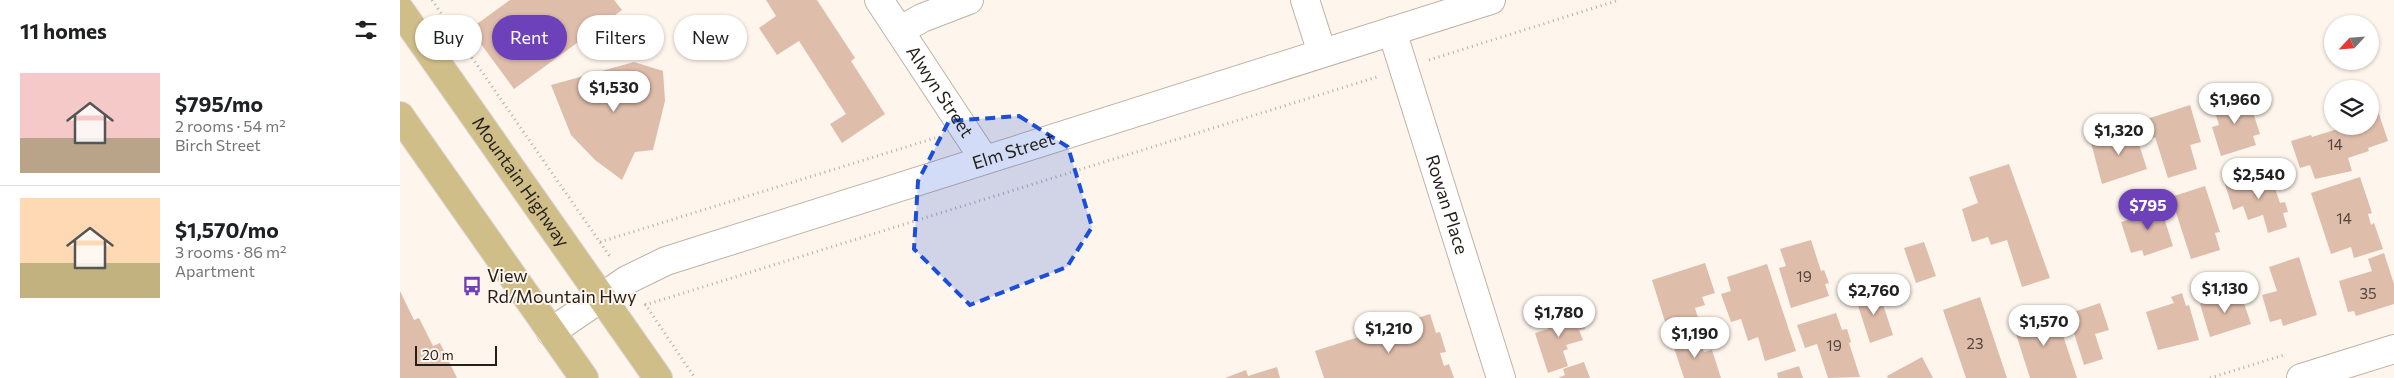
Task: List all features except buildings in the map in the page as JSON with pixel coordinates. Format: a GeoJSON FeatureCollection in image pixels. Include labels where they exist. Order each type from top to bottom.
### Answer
{"type":"FeatureCollection","features":[{"type":"Feature","properties":{"kind":"main road","name":"Mountain Highway"},"geometry":{"type":"LineString","coordinates":[[400,10],[658,378]]}},
{"type":"Feature","properties":{"kind":"main road"},"geometry":{"type":"LineString","coordinates":[[403,125],[584,378]]}},
{"type":"Feature","properties":{"kind":"street","name":"Alwyn Street"},"geometry":{"type":"LineString","coordinates":[[879,0],[901,30],[984,159]]}},
{"type":"Feature","properties":{"kind":"street"},"geometry":{"type":"LineString","coordinates":[[901,30],[922,18],[969,0]]}},
{"type":"Feature","properties":{"kind":"street"},"geometry":{"type":"LineString","coordinates":[[1306,0],[1322,52]]}},
{"type":"Feature","properties":{"kind":"street","name":"Elm Street"},"geometry":{"type":"LineString","coordinates":[[551,332],[638,273],[666,261],[1491,0]]}},
{"type":"Feature","properties":{"kind":"street","name":"Rowan Place"},"geometry":{"type":"LineString","coordinates":[[1392,31],[1501,378]]}},
{"type":"Feature","properties":{"kind":"street"},"geometry":{"type":"LineString","coordinates":[[2301,378],[2394,349]]}},
{"type":"Feature","properties":{"kind":"path"},"geometry":{"type":"LineString","coordinates":[[432,0],[613,261]]}},
{"type":"Feature","properties":{"kind":"path"},"geometry":{"type":"LineString","coordinates":[[1429,60],[1619,0]]}},
{"type":"Feature","properties":{"kind":"path"},"geometry":{"type":"LineString","coordinates":[[695,378],[645,305],[1377,77]]}},
{"type":"Feature","properties":{"kind":"path"},"geometry":{"type":"LineString","coordinates":[[600,242],[935,138]]}},
{"type":"Feature","properties":{"kind":"highlighted area"},"geometry":{"type":"Polygon","coordinates":[[[1019,116],[1068,147],[1092,227],[1067,267],[970,305],[914,249],[918,181],[949,121],[1019,116]]]}},
{"type":"Feature","properties":{"kind":"place","name":"View Rd/Mountain Hwy"},"geometry":{"type":"Point","coordinates":[472,286]}}]}
